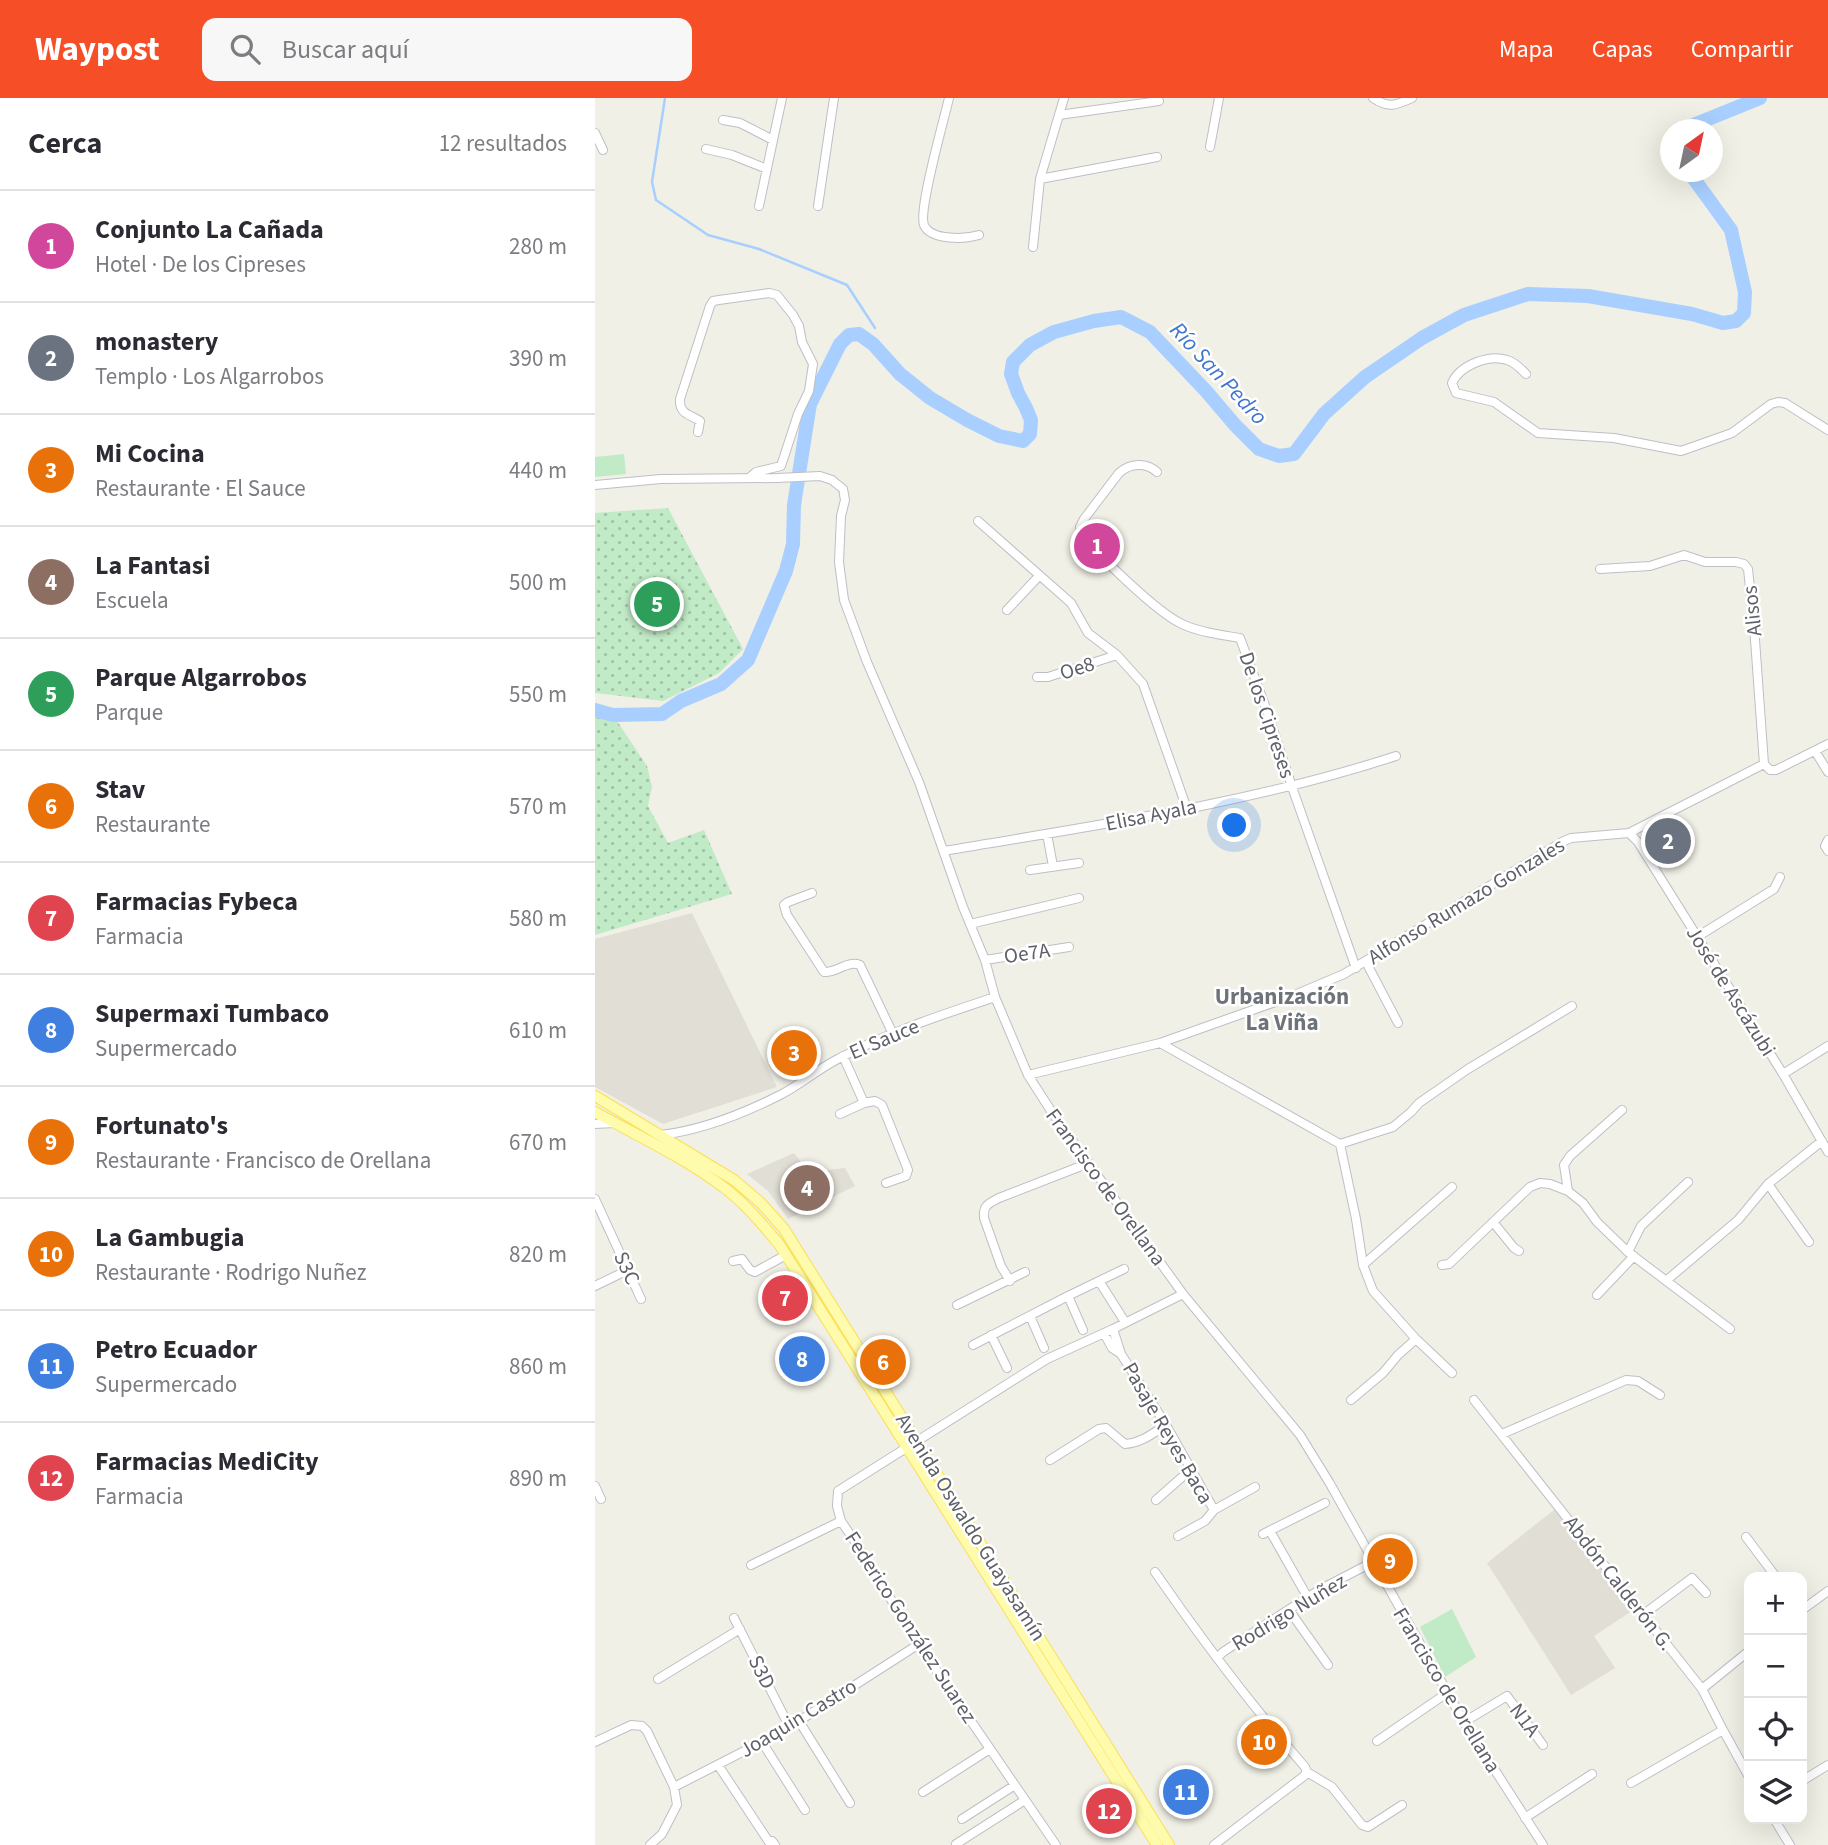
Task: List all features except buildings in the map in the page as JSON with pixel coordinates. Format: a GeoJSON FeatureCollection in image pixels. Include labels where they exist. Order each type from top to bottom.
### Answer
{"type":"FeatureCollection","features":[{"type":"Feature","properties":{"kind":"main road","name":"Avenida Oswaldo Guayasamín"},"geometry":{"type":"LineString","coordinates":[[595,1096],[734,1180],[761,1203],[784,1229],[1169,1845]]}},
{"type":"Feature","properties":{"kind":"main road","name":"Avenida Oswaldo Guayasamín"},"geometry":{"type":"LineString","coordinates":[[595,1112],[675,1156],[725,1188],[755,1216],[779,1244],[1157,1845]]}},
{"type":"Feature","properties":{"kind":"street"},"geometry":{"type":"LineString","coordinates":[[759,206],[782,98]]}},
{"type":"Feature","properties":{"kind":"street"},"geometry":{"type":"LineString","coordinates":[[818,206],[834,98]]}},
{"type":"Feature","properties":{"kind":"street"},"geometry":{"type":"LineString","coordinates":[[949,98],[924,202],[923,223],[927,229],[942,236],[958,238],[979,235]]}},
{"type":"Feature","properties":{"kind":"street"},"geometry":{"type":"LineString","coordinates":[[1033,247],[1040,179],[1064,98]]}},
{"type":"Feature","properties":{"kind":"street"},"geometry":{"type":"LineString","coordinates":[[1210,147],[1219,98]]}},
{"type":"Feature","properties":{"kind":"street"},"geometry":{"type":"LineString","coordinates":[[1373,98],[1380,103],[1395,106],[1412,98]]}},
{"type":"Feature","properties":{"kind":"street"},"geometry":{"type":"LineString","coordinates":[[1059,115],[1159,101]]}},
{"type":"Feature","properties":{"kind":"street"},"geometry":{"type":"LineString","coordinates":[[723,120],[740,124],[773,140]]}},
{"type":"Feature","properties":{"kind":"street"},"geometry":{"type":"LineString","coordinates":[[595,133],[603,150]]}},
{"type":"Feature","properties":{"kind":"street"},"geometry":{"type":"LineString","coordinates":[[706,149],[767,169]]}},
{"type":"Feature","properties":{"kind":"street"},"geometry":{"type":"LineString","coordinates":[[1040,179],[1157,158]]}},
{"type":"Feature","properties":{"kind":"street"},"geometry":{"type":"LineString","coordinates":[[595,485],[661,479],[750,477],[756,471],[781,466],[798,414],[809,391],[813,365],[802,342],[799,326],[777,295],[769,293],[719,300],[713,301],[709,306],[680,399],[680,408],[699,421],[698,432]]}},
{"type":"Feature","properties":{"kind":"street"},"geometry":{"type":"LineString","coordinates":[[1526,374],[1510,360],[1487,358],[1459,373],[1452,383],[1457,393],[1494,402],[1538,433],[1614,438],[1681,451],[1732,433],[1765,408],[1778,402],[1828,430]]}},
{"type":"Feature","properties":{"kind":"street","name":"De los Cipreses"},"geometry":{"type":"LineString","coordinates":[[1157,472],[1143,464],[1125,468],[1084,519],[1081,531],[1106,560],[1169,617],[1190,628],[1240,638],[1356,968]]}},
{"type":"Feature","properties":{"kind":"street","name":"Francisco de Orellana"},"geometry":{"type":"LineString","coordinates":[[750,477],[820,476],[832,480],[843,489],[845,495],[839,556],[844,600],[867,662],[919,782],[963,907],[985,960],[995,996],[1028,1075],[1053,1114],[1183,1294],[1300,1435],[1464,1722],[1543,1845]]}},
{"type":"Feature","properties":{"kind":"street"},"geometry":{"type":"LineString","coordinates":[[978,521],[1071,603],[1088,633],[1117,655],[1143,684],[1187,809]]}},
{"type":"Feature","properties":{"kind":"street","name":"Alisos"},"geometry":{"type":"LineString","coordinates":[[1600,569],[1650,566],[1684,555],[1706,562],[1744,564],[1748,569],[1754,626],[1764,764]]}},
{"type":"Feature","properties":{"kind":"street"},"geometry":{"type":"LineString","coordinates":[[1007,610],[1039,576]]}},
{"type":"Feature","properties":{"kind":"street","name":"Oe8"},"geometry":{"type":"LineString","coordinates":[[1037,677],[1048,677],[1117,655]]}},
{"type":"Feature","properties":{"kind":"street"},"geometry":{"type":"LineString","coordinates":[[1629,833],[1764,764],[1770,770],[1776,770],[1828,744]]}},
{"type":"Feature","properties":{"kind":"street"},"geometry":{"type":"LineString","coordinates":[[1815,751],[1828,772]]}},
{"type":"Feature","properties":{"kind":"street","name":"Elisa Ayala"},"geometry":{"type":"LineString","coordinates":[[944,851],[1187,809],[1292,787],[1396,756]]}},
{"type":"Feature","properties":{"kind":"street","name":"José de Ascázubi"},"geometry":{"type":"LineString","coordinates":[[1629,833],[1638,842],[1783,1073],[1828,1152]]}},
{"type":"Feature","properties":{"kind":"street","name":"Alfonso Rumazo Gonzales"},"geometry":{"type":"LineString","coordinates":[[1028,1075],[1160,1043],[1291,996],[1356,968],[1562,842],[1571,838],[1629,833]]}},
{"type":"Feature","properties":{"kind":"street"},"geometry":{"type":"LineString","coordinates":[[1047,834],[1053,866]]}},
{"type":"Feature","properties":{"kind":"street"},"geometry":{"type":"LineString","coordinates":[[1828,840],[1825,846],[1828,851]]}},
{"type":"Feature","properties":{"kind":"street"},"geometry":{"type":"LineString","coordinates":[[1030,870],[1079,863]]}},
{"type":"Feature","properties":{"kind":"street"},"geometry":{"type":"LineString","coordinates":[[1697,937],[1774,889],[1780,877]]}},
{"type":"Feature","properties":{"kind":"street"},"geometry":{"type":"LineString","coordinates":[[813,893],[784,905],[787,915],[824,972],[834,971],[852,963],[860,965],[893,1034]]}},
{"type":"Feature","properties":{"kind":"street"},"geometry":{"type":"LineString","coordinates":[[971,924],[1079,898]]}},
{"type":"Feature","properties":{"kind":"street","name":"Oe7A"},"geometry":{"type":"LineString","coordinates":[[985,960],[1069,947]]}},
{"type":"Feature","properties":{"kind":"street"},"geometry":{"type":"LineString","coordinates":[[1366,962],[1398,1023]]}},
{"type":"Feature","properties":{"kind":"street","name":"El Sauce"},"geometry":{"type":"LineString","coordinates":[[661,1135],[684,1132],[729,1117],[782,1094],[843,1056],[893,1034],[995,996]]}},
{"type":"Feature","properties":{"kind":"street"},"geometry":{"type":"LineString","coordinates":[[1160,1043],[1340,1144],[1393,1127],[1419,1102],[1572,1006]]}},
{"type":"Feature","properties":{"kind":"street"},"geometry":{"type":"LineString","coordinates":[[1783,1073],[1828,1046]]}},
{"type":"Feature","properties":{"kind":"street"},"geometry":{"type":"LineString","coordinates":[[843,1056],[864,1103]]}},
{"type":"Feature","properties":{"kind":"street"},"geometry":{"type":"LineString","coordinates":[[840,1114],[864,1103],[875,1101],[882,1105],[908,1170],[906,1176],[886,1184]]}},
{"type":"Feature","properties":{"kind":"street"},"geometry":{"type":"LineString","coordinates":[[1568,1191],[1564,1165],[1570,1156],[1622,1110]]}},
{"type":"Feature","properties":{"kind":"street"},"geometry":{"type":"LineString","coordinates":[[595,1124],[615,1123]]}},
{"type":"Feature","properties":{"kind":"street"},"geometry":{"type":"LineString","coordinates":[[1667,1280],[1738,1220],[1768,1184],[1822,1141]]}},
{"type":"Feature","properties":{"kind":"street"},"geometry":{"type":"LineString","coordinates":[[1340,1144],[1363,1265],[1373,1291],[1416,1339],[1452,1373]]}},
{"type":"Feature","properties":{"kind":"street"},"geometry":{"type":"LineString","coordinates":[[1010,1281],[1001,1266],[984,1219],[983,1210],[987,1204],[1089,1163]]}},
{"type":"Feature","properties":{"kind":"street"},"geometry":{"type":"LineString","coordinates":[[1597,1295],[1631,1254],[1641,1226],[1688,1182]]}},
{"type":"Feature","properties":{"kind":"street"},"geometry":{"type":"LineString","coordinates":[[1442,1265],[1449,1264],[1530,1187],[1540,1183],[1551,1184],[1568,1191],[1583,1203],[1597,1222],[1631,1254],[1730,1329]]}},
{"type":"Feature","properties":{"kind":"street"},"geometry":{"type":"LineString","coordinates":[[1768,1184],[1809,1242]]}},
{"type":"Feature","properties":{"kind":"street"},"geometry":{"type":"LineString","coordinates":[[1363,1265],[1452,1187]]}},
{"type":"Feature","properties":{"kind":"street","name":"S3C"},"geometry":{"type":"LineString","coordinates":[[595,1199],[642,1299]]}},
{"type":"Feature","properties":{"kind":"street"},"geometry":{"type":"LineString","coordinates":[[1493,1222],[1519,1251]]}},
{"type":"Feature","properties":{"kind":"street"},"geometry":{"type":"LineString","coordinates":[[733,1261],[742,1259],[750,1270],[755,1272],[786,1255]]}},
{"type":"Feature","properties":{"kind":"street"},"geometry":{"type":"LineString","coordinates":[[595,1286],[628,1269]]}},
{"type":"Feature","properties":{"kind":"street"},"geometry":{"type":"LineString","coordinates":[[973,1345],[1124,1269]]}},
{"type":"Feature","properties":{"kind":"street"},"geometry":{"type":"LineString","coordinates":[[957,1305],[1025,1272]]}},
{"type":"Feature","properties":{"kind":"street"},"geometry":{"type":"LineString","coordinates":[[1100,1281],[1125,1322]]}},
{"type":"Feature","properties":{"kind":"street","name":"Federico González Suarez"},"geometry":{"type":"LineString","coordinates":[[1056,1845],[919,1644],[841,1521],[837,1506],[838,1491],[1047,1359],[1183,1294]]}},
{"type":"Feature","properties":{"kind":"street"},"geometry":{"type":"LineString","coordinates":[[1068,1296],[1083,1330]]}},
{"type":"Feature","properties":{"kind":"street"},"geometry":{"type":"LineString","coordinates":[[1030,1316],[1044,1348]]}},
{"type":"Feature","properties":{"kind":"street","name":"Pasaje Reyes Baca"},"geometry":{"type":"LineString","coordinates":[[1108,1331],[1214,1510],[1205,1521],[1178,1536]]}},
{"type":"Feature","properties":{"kind":"street"},"geometry":{"type":"LineString","coordinates":[[991,1335],[1007,1368]]}},
{"type":"Feature","properties":{"kind":"street"},"geometry":{"type":"LineString","coordinates":[[1351,1400],[1383,1373],[1416,1339]]}},
{"type":"Feature","properties":{"kind":"street"},"geometry":{"type":"LineString","coordinates":[[1502,1434],[1626,1380],[1637,1381],[1660,1395]]}},
{"type":"Feature","properties":{"kind":"street","name":"Abdón Calderón G."},"geometry":{"type":"LineString","coordinates":[[1474,1400],[1702,1689],[1744,1768]]}},
{"type":"Feature","properties":{"kind":"street"},"geometry":{"type":"LineString","coordinates":[[1050,1460],[1099,1429],[1106,1428],[1125,1444],[1142,1441],[1166,1425]]}},
{"type":"Feature","properties":{"kind":"street"},"geometry":{"type":"LineString","coordinates":[[1156,1500],[1190,1469]]}},
{"type":"Feature","properties":{"kind":"street"},"geometry":{"type":"LineString","coordinates":[[595,1486],[601,1499]]}},
{"type":"Feature","properties":{"kind":"street"},"geometry":{"type":"LineString","coordinates":[[1214,1510],[1255,1487]]}},
{"type":"Feature","properties":{"kind":"street"},"geometry":{"type":"LineString","coordinates":[[1308,1598],[1266,1532],[1325,1503]]}},
{"type":"Feature","properties":{"kind":"street"},"geometry":{"type":"LineString","coordinates":[[751,1565],[841,1521]]}},
{"type":"Feature","properties":{"kind":"street"},"geometry":{"type":"LineString","coordinates":[[1746,1537],[1772,1572]]}},
{"type":"Feature","properties":{"kind":"street","name":"Rodrigo Nuñez"},"geometry":{"type":"LineString","coordinates":[[1373,1562],[1308,1598],[1217,1658],[1307,1772],[1332,1787],[1362,1825],[1368,1827],[1402,1805]]}},
{"type":"Feature","properties":{"kind":"street"},"geometry":{"type":"LineString","coordinates":[[1155,1572],[1217,1658]]}},
{"type":"Feature","properties":{"kind":"street"},"geometry":{"type":"LineString","coordinates":[[1644,1614],[1692,1578],[1706,1592]]}},
{"type":"Feature","properties":{"kind":"street"},"geometry":{"type":"LineString","coordinates":[[1807,1606],[1828,1591]]}},
{"type":"Feature","properties":{"kind":"street"},"geometry":{"type":"LineString","coordinates":[[1289,1610],[1328,1665]]}},
{"type":"Feature","properties":{"kind":"street","name":"S3D"},"geometry":{"type":"LineString","coordinates":[[734,1618],[789,1726]]}},
{"type":"Feature","properties":{"kind":"street"},"geometry":{"type":"LineString","coordinates":[[658,1679],[740,1629]]}},
{"type":"Feature","properties":{"kind":"street","name":"Joaquin Castro"},"geometry":{"type":"LineString","coordinates":[[674,1787],[799,1721],[919,1644]]}},
{"type":"Feature","properties":{"kind":"street"},"geometry":{"type":"LineString","coordinates":[[1702,1689],[1744,1655]]}},
{"type":"Feature","properties":{"kind":"street"},"geometry":{"type":"LineString","coordinates":[[1377,1741],[1447,1693]]}},
{"type":"Feature","properties":{"kind":"street","name":"N1A"},"geometry":{"type":"LineString","coordinates":[[1464,1722],[1507,1696],[1543,1745]]}},
{"type":"Feature","properties":{"kind":"street"},"geometry":{"type":"LineString","coordinates":[[799,1721],[850,1803]]}},
{"type":"Feature","properties":{"kind":"street"},"geometry":{"type":"LineString","coordinates":[[595,1742],[631,1725],[642,1726],[647,1731],[674,1787],[677,1805],[662,1834],[650,1845]]}},
{"type":"Feature","properties":{"kind":"street"},"geometry":{"type":"LineString","coordinates":[[1631,1783],[1723,1730]]}},
{"type":"Feature","properties":{"kind":"street"},"geometry":{"type":"LineString","coordinates":[[762,1742],[805,1810]]}},
{"type":"Feature","properties":{"kind":"street"},"geometry":{"type":"LineString","coordinates":[[923,1792],[990,1748]]}},
{"type":"Feature","properties":{"kind":"street"},"geometry":{"type":"LineString","coordinates":[[718,1765],[770,1844]]}},
{"type":"Feature","properties":{"kind":"street"},"geometry":{"type":"LineString","coordinates":[[1807,1778],[1828,1765]]}},
{"type":"Feature","properties":{"kind":"street"},"geometry":{"type":"LineString","coordinates":[[1214,1845],[1307,1772]]}},
{"type":"Feature","properties":{"kind":"street"},"geometry":{"type":"LineString","coordinates":[[1525,1818],[1592,1774]]}},
{"type":"Feature","properties":{"kind":"street"},"geometry":{"type":"LineString","coordinates":[[962,1819],[1015,1785]]}},
{"type":"Feature","properties":{"kind":"street"},"geometry":{"type":"LineString","coordinates":[[955,1844],[1025,1800]]}},
{"type":"Feature","properties":{"kind":"street"},"geometry":{"type":"LineString","coordinates":[[1777,1824],[1790,1845]]}},
{"type":"Feature","properties":{"kind":"shaded area"},"geometry":{"type":"Polygon","coordinates":[[[692,913],[777,1087],[663,1124],[595,1087],[595,939],[692,913]]]}},
{"type":"Feature","properties":{"kind":"shaded area"},"geometry":{"type":"Polygon","coordinates":[[[794,1153],[809,1172],[845,1168],[855,1186],[788,1219],[768,1191],[747,1174],[794,1153]]]}},
{"type":"Feature","properties":{"kind":"shaded area"},"geometry":{"type":"Polygon","coordinates":[[[1555,1509],[1635,1609],[1594,1636],[1615,1668],[1571,1695],[1487,1563],[1555,1509]]]}},
{"type":"Feature","properties":{"kind":"green space"},"geometry":{"type":"Polygon","coordinates":[[[624,454],[626,474],[595,477],[595,457],[624,454]]]}},
{"type":"Feature","properties":{"kind":"green space"},"geometry":{"type":"Polygon","coordinates":[[[668,508],[743,649],[719,673],[663,701],[595,693],[595,513],[668,508]]]}},
{"type":"Feature","properties":{"kind":"green space"},"geometry":{"type":"Polygon","coordinates":[[[595,710],[613,715],[647,766],[652,787],[648,806],[668,843],[704,830],[732,894],[595,935],[595,710]]]}},
{"type":"Feature","properties":{"kind":"green space"},"geometry":{"type":"Polygon","coordinates":[[[1452,1609],[1476,1657],[1445,1677],[1420,1627],[1452,1609]]]}},
{"type":"Feature","properties":{"kind":"waterway"},"geometry":{"type":"LineString","coordinates":[[665,98],[652,182],[656,200],[708,235],[759,249],[847,285],[875,328]]}},
{"type":"Feature","properties":{"kind":"waterway","name":"Río San Pedro"},"geometry":{"type":"LineString","coordinates":[[1708,119],[1760,98]]}},
{"type":"Feature","properties":{"kind":"waterway","name":"Río San Pedro"},"geometry":{"type":"LineString","coordinates":[[595,710],[613,715],[662,714],[681,701],[721,684],[748,660],[786,571],[793,544],[794,505],[810,404],[840,344],[849,335],[859,334],[873,344],[900,374],[930,398],[999,436],[1023,441],[1030,434],[1031,420],[1011,374],[1013,362],[1030,345],[1054,332],[1121,317],[1150,332],[1259,449],[1279,456],[1294,454],[1324,414],[1365,377],[1422,338],[1464,315],[1528,294],[1588,296],[1692,314],[1723,323],[1736,321],[1744,313],[1745,292],[1731,230],[1696,182]]}},
{"type":"Feature","properties":{"kind":"place","name":"Conjunto La Cañada"},"geometry":{"type":"Point","coordinates":[1097,546]}},
{"type":"Feature","properties":{"kind":"place","name":"Parque Algarrobos"},"geometry":{"type":"Point","coordinates":[657,604]}},
{"type":"Feature","properties":{"kind":"place","name":"monastery"},"geometry":{"type":"Point","coordinates":[1668,841]}},
{"type":"Feature","properties":{"kind":"place","name":"Mi Cocina"},"geometry":{"type":"Point","coordinates":[794,1053]}},
{"type":"Feature","properties":{"kind":"place","name":"La Fantasi"},"geometry":{"type":"Point","coordinates":[807,1188]}},
{"type":"Feature","properties":{"kind":"place","name":"Farmacias Fybeca"},"geometry":{"type":"Point","coordinates":[785,1298]}},
{"type":"Feature","properties":{"kind":"place","name":"Supermaxi Tumbaco"},"geometry":{"type":"Point","coordinates":[802,1359]}},
{"type":"Feature","properties":{"kind":"place","name":"Stav"},"geometry":{"type":"Point","coordinates":[883,1362]}},
{"type":"Feature","properties":{"kind":"place","name":"Fortunato's"},"geometry":{"type":"Point","coordinates":[1390,1561]}},
{"type":"Feature","properties":{"kind":"place","name":"La Gambugia"},"geometry":{"type":"Point","coordinates":[1264,1742]}},
{"type":"Feature","properties":{"kind":"place","name":"Petro Ecuador"},"geometry":{"type":"Point","coordinates":[1186,1792]}},
{"type":"Feature","properties":{"kind":"place","name":"Farmacias MediCity"},"geometry":{"type":"Point","coordinates":[1109,1811]}},
{"type":"Feature","properties":{"kind":"district","name":"Urbanización La Viña"},"geometry":{"type":"Point","coordinates":[1282,1009]}}]}
